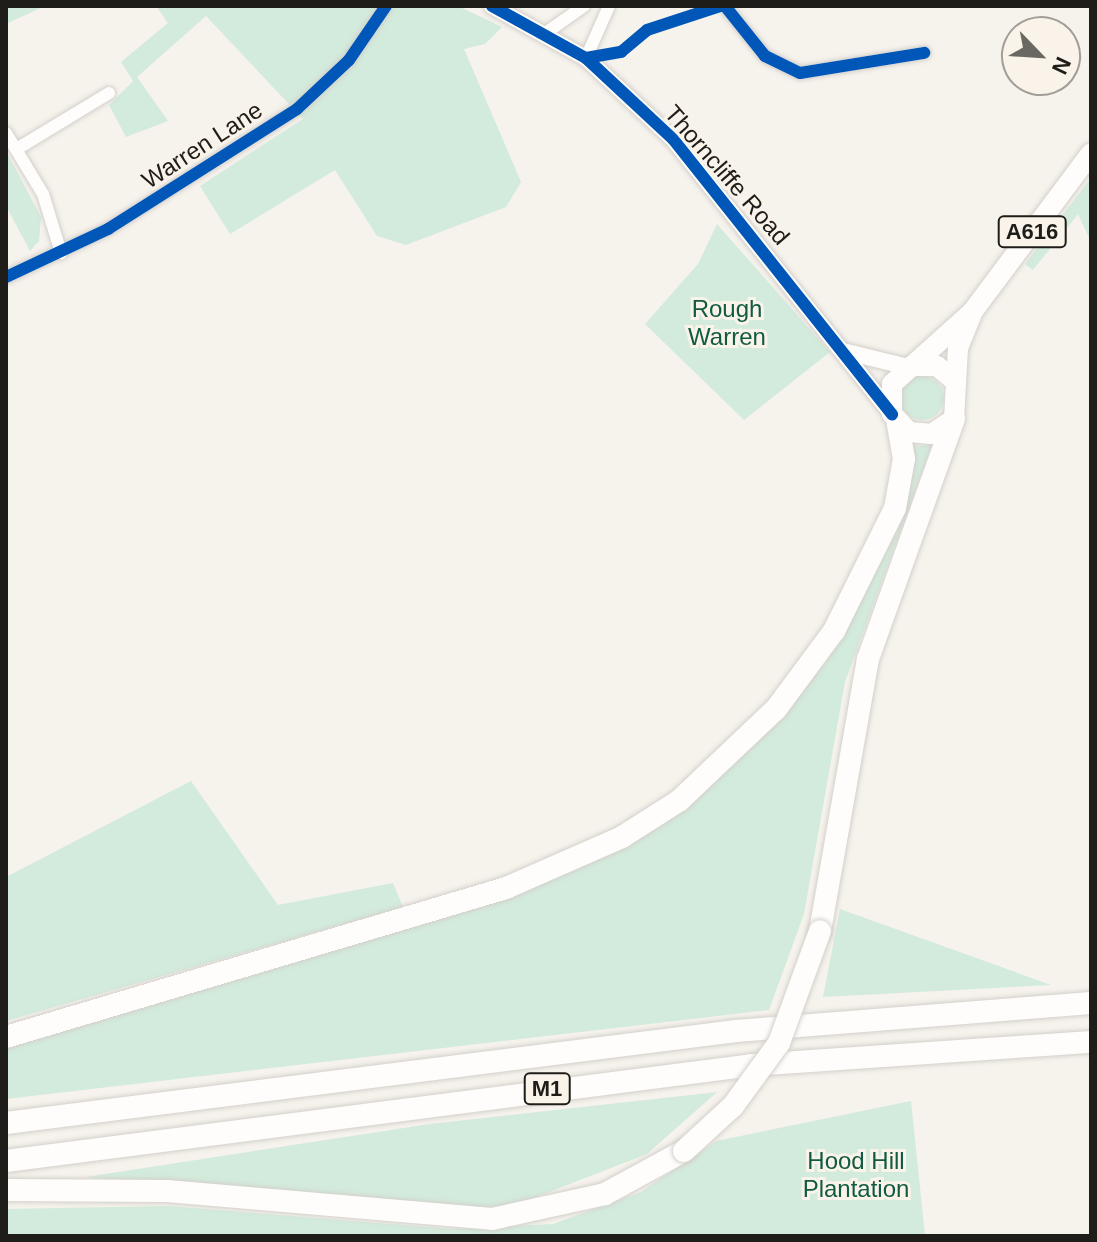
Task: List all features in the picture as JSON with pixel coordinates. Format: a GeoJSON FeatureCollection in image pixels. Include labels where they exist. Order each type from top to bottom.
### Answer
{"type":"FeatureCollection","features":[{"type":"Feature","properties":{"kind":"highway","name":"A616"},"geometry":{"type":"LineString","coordinates":[[895,419],[892,384],[973,311],[1091,153]]}},
{"type":"Feature","properties":{"kind":"highway","name":"A616"},"geometry":{"type":"LineString","coordinates":[[954,419],[956,382],[973,311]]}},
{"type":"Feature","properties":{"kind":"highway"},"geometry":{"type":"LineString","coordinates":[[910,366],[937,366],[956,382]]}},
{"type":"Feature","properties":{"kind":"highway"},"geometry":{"type":"LineString","coordinates":[[895,419],[932,434],[954,419]]}},
{"type":"Feature","properties":{"kind":"highway"},"geometry":{"type":"LineString","coordinates":[[6,1037],[506,888],[622,837],[671,806],[776,709],[834,631],[895,508],[904,459],[895,419]]}},
{"type":"Feature","properties":{"kind":"highway"},"geometry":{"type":"LineString","coordinates":[[6,1190],[167,1191],[492,1219],[605,1194],[684,1151],[733,1106],[779,1043],[820,931],[868,659],[954,419]]}},
{"type":"Feature","properties":{"kind":"highway","name":"M1"},"geometry":{"type":"LineString","coordinates":[[6,1123],[674,1037],[1091,1003]]}},
{"type":"Feature","properties":{"kind":"highway","name":"M1"},"geometry":{"type":"LineString","coordinates":[[6,1161],[752,1065],[1091,1042]]}},
{"type":"Feature","properties":{"kind":"street","name":"Warren Lane"},"geometry":{"type":"LineString","coordinates":[[6,277],[93,237],[297,109],[349,60],[386,6]]}},
{"type":"Feature","properties":{"kind":"street","name":"Thorncliffe Road"},"geometry":{"type":"LineString","coordinates":[[492,6],[547,32],[586,58],[673,139],[847,352],[895,419]]}},
{"type":"Feature","properties":{"kind":"street"},"geometry":{"type":"LineString","coordinates":[[547,32],[584,6]]}},
{"type":"Feature","properties":{"kind":"street"},"geometry":{"type":"LineString","coordinates":[[586,58],[609,6]]}},
{"type":"Feature","properties":{"kind":"street"},"geometry":{"type":"LineString","coordinates":[[725,6],[765,56],[800,73],[924,53]]}},
{"type":"Feature","properties":{"kind":"street"},"geometry":{"type":"LineString","coordinates":[[20,147],[109,93]]}},
{"type":"Feature","properties":{"kind":"street"},"geometry":{"type":"LineString","coordinates":[[6,133],[20,147],[61,253]]}},
{"type":"Feature","properties":{"kind":"street"},"geometry":{"type":"LineString","coordinates":[[847,352],[910,366]]}},
{"type":"Feature","properties":{"kind":"green space"},"geometry":{"type":"Polygon","coordinates":[[[6,6],[45,6],[6,24],[6,6]]]}},
{"type":"Feature","properties":{"kind":"green space"},"geometry":{"type":"Polygon","coordinates":[[[156,6],[458,6],[502,27],[485,44],[464,49],[521,182],[506,207],[406,245],[377,236],[335,170],[230,234],[200,186],[303,119],[206,16],[137,77],[168,121],[126,137],[109,105],[133,81],[121,62],[168,23],[156,6]]]}},
{"type":"Feature","properties":{"kind":"green space"},"geometry":{"type":"Polygon","coordinates":[[[6,151],[41,217],[39,241],[30,251],[6,206],[6,151]]]}},
{"type":"Feature","properties":{"kind":"green space"},"geometry":{"type":"Polygon","coordinates":[[[1091,178],[1091,242],[1078,214],[1033,270],[1025,264],[1091,178]]]}},
{"type":"Feature","properties":{"kind":"green space","name":"Rough Warren"},"geometry":{"type":"Polygon","coordinates":[[[717,224],[830,352],[744,420],[645,324],[698,264],[717,224]]]}},
{"type":"Feature","properties":{"kind":"green space"},"geometry":{"type":"Polygon","coordinates":[[[922,376],[937,383],[944,398],[937,413],[922,420],[907,413],[900,398],[907,383],[922,376]]]}},
{"type":"Feature","properties":{"kind":"green space"},"geometry":{"type":"Polygon","coordinates":[[[932,445],[845,682],[804,914],[769,1010],[6,1099],[6,1042],[523,893],[661,826],[772,728],[826,662],[905,500],[913,446],[932,445]]]}},
{"type":"Feature","properties":{"kind":"green space"},"geometry":{"type":"Polygon","coordinates":[[[191,781],[278,905],[393,883],[403,907],[6,1021],[6,877],[191,781]]]}},
{"type":"Feature","properties":{"kind":"green space"},"geometry":{"type":"Polygon","coordinates":[[[840,909],[1051,985],[823,997],[840,909]]]}},
{"type":"Feature","properties":{"kind":"green space"},"geometry":{"type":"Polygon","coordinates":[[[717,1092],[647,1154],[513,1206],[462,1208],[86,1177],[430,1124],[717,1092]]]}},
{"type":"Feature","properties":{"kind":"green space","name":"Hood Hill Plantation"},"geometry":{"type":"Polygon","coordinates":[[[911,1101],[925,1236],[6,1236],[6,1209],[168,1206],[453,1229],[553,1224],[641,1192],[716,1141],[911,1101]]]}},
{"type":"Feature","properties":{"kind":"cycle path"},"geometry":{"type":"LineString","coordinates":[[6,277],[108,229],[297,109],[349,60],[386,6]]}},
{"type":"Feature","properties":{"kind":"cycle path"},"geometry":{"type":"LineString","coordinates":[[492,6],[586,58],[673,139],[892,414]]}},
{"type":"Feature","properties":{"kind":"cycle path"},"geometry":{"type":"LineString","coordinates":[[586,58],[621,52],[647,30],[720,6]]}},
{"type":"Feature","properties":{"kind":"cycle path"},"geometry":{"type":"LineString","coordinates":[[725,6],[765,56],[800,73],[924,53]]}}]}
